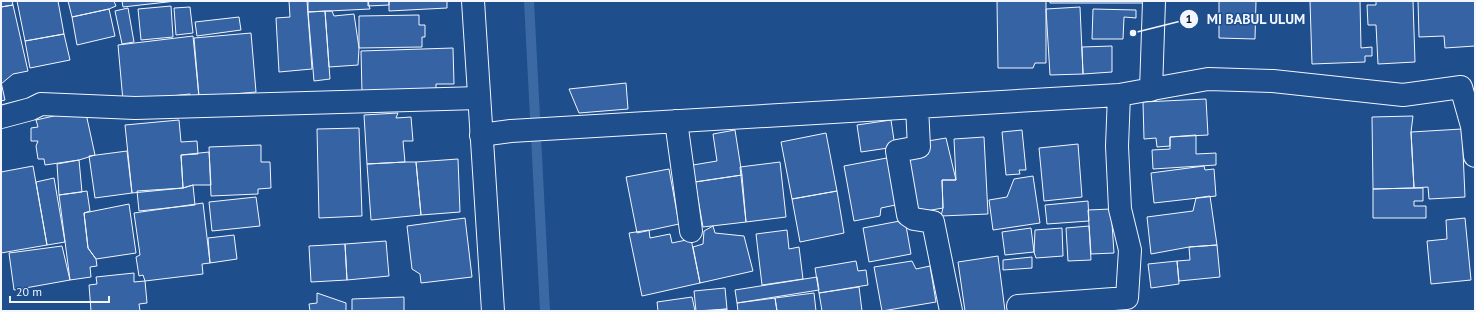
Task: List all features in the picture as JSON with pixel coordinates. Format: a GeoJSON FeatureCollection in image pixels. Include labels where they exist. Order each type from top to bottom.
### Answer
{"type":"FeatureCollection","features":[{"type":"Feature","properties":{"kind":"street"},"geometry":{"type":"LineString","coordinates":[[473,1],[493,311]]}},
{"type":"Feature","properties":{"kind":"street"},"geometry":{"type":"LineString","coordinates":[[1151,90],[1154,1]]}},
{"type":"Feature","properties":{"kind":"street"},"geometry":{"type":"LineString","coordinates":[[481,135],[511,131],[1119,95],[1208,79],[1273,81],[1403,95],[1460,87],[1473,125],[1475,156]]}},
{"type":"Feature","properties":{"kind":"street"},"geometry":{"type":"LineString","coordinates":[[1018,306],[1127,298],[1130,250],[1120,209],[1117,146],[1119,95]]}},
{"type":"Feature","properties":{"kind":"street"},"geometry":{"type":"LineString","coordinates":[[1,117],[30,109],[41,104],[135,108],[479,98]]}},
{"type":"Feature","properties":{"kind":"street"},"geometry":{"type":"LineString","coordinates":[[917,107],[919,147],[897,151],[908,215],[914,219],[933,222],[951,311]]}},
{"type":"Feature","properties":{"kind":"street"},"geometry":{"type":"LineString","coordinates":[[676,121],[690,231]]}},
{"type":"Feature","properties":{"kind":"building"},"geometry":{"type":"Polygon","coordinates":[[[1,1],[12,1],[13,5],[1,7],[1,1]]]}},
{"type":"Feature","properties":{"kind":"building"},"geometry":{"type":"Polygon","coordinates":[[[17,1],[58,1],[64,34],[25,41],[17,1]]]}},
{"type":"Feature","properties":{"kind":"building"},"geometry":{"type":"Polygon","coordinates":[[[68,1],[114,1],[116,6],[109,9],[72,17],[68,1]]]}},
{"type":"Feature","properties":{"kind":"building"},"geometry":{"type":"Polygon","coordinates":[[[122,1],[176,1],[123,7],[122,1]]]}},
{"type":"Feature","properties":{"kind":"building"},"geometry":{"type":"Polygon","coordinates":[[[289,1],[307,1],[312,69],[279,72],[276,18],[290,17],[289,1]]]}},
{"type":"Feature","properties":{"kind":"building"},"geometry":{"type":"Polygon","coordinates":[[[308,1],[368,1],[370,9],[308,12],[308,1]]]}},
{"type":"Feature","properties":{"kind":"building"},"geometry":{"type":"Polygon","coordinates":[[[368,1],[389,1],[389,5],[368,6],[368,1]]]}},
{"type":"Feature","properties":{"kind":"building"},"geometry":{"type":"Polygon","coordinates":[[[389,1],[447,1],[447,8],[389,11],[389,1]]]}},
{"type":"Feature","properties":{"kind":"building"},"geometry":{"type":"Polygon","coordinates":[[[997,1],[1046,1],[1046,63],[1035,63],[1033,68],[998,68],[997,1]]]}},
{"type":"Feature","properties":{"kind":"building"},"geometry":{"type":"Polygon","coordinates":[[[1050,1],[1143,1],[1143,3],[1050,3],[1050,1]]]}},
{"type":"Feature","properties":{"kind":"building"},"geometry":{"type":"Polygon","coordinates":[[[1219,1],[1256,1],[1255,39],[1219,38],[1219,1]]]}},
{"type":"Feature","properties":{"kind":"building"},"geometry":{"type":"Polygon","coordinates":[[[1310,1],[1360,1],[1361,48],[1372,47],[1372,56],[1365,56],[1365,62],[1312,64],[1310,1]]]}},
{"type":"Feature","properties":{"kind":"building"},"geometry":{"type":"Polygon","coordinates":[[[1376,1],[1413,1],[1415,62],[1378,64],[1376,25],[1368,25],[1367,5],[1376,5],[1376,1]]]}},
{"type":"Feature","properties":{"kind":"building"},"geometry":{"type":"Polygon","coordinates":[[[1418,1],[1475,1],[1475,46],[1445,48],[1444,36],[1419,37],[1418,1]]]}},
{"type":"Feature","properties":{"kind":"building"},"geometry":{"type":"Polygon","coordinates":[[[13,5],[28,71],[13,74],[1,84],[1,7],[13,5]]]}},
{"type":"Feature","properties":{"kind":"building"},"geometry":{"type":"Polygon","coordinates":[[[171,6],[173,37],[141,40],[138,9],[171,6]]]}},
{"type":"Feature","properties":{"kind":"building"},"geometry":{"type":"Polygon","coordinates":[[[190,7],[193,33],[176,35],[174,8],[190,7]]]}},
{"type":"Feature","properties":{"kind":"building"},"geometry":{"type":"Polygon","coordinates":[[[1080,7],[1083,74],[1050,75],[1046,9],[1080,7]]]}},
{"type":"Feature","properties":{"kind":"building"},"geometry":{"type":"Polygon","coordinates":[[[128,8],[134,42],[122,44],[115,11],[128,8]]]}},
{"type":"Feature","properties":{"kind":"building"},"geometry":{"type":"Polygon","coordinates":[[[109,9],[115,36],[77,45],[72,17],[109,9]]]}},
{"type":"Feature","properties":{"kind":"building"},"geometry":{"type":"Polygon","coordinates":[[[1093,9],[1136,10],[1136,18],[1124,17],[1123,39],[1092,39],[1093,9]]]}},
{"type":"Feature","properties":{"kind":"building"},"geometry":{"type":"Polygon","coordinates":[[[325,11],[330,79],[314,81],[308,12],[325,11]]]}},
{"type":"Feature","properties":{"kind":"building"},"geometry":{"type":"Polygon","coordinates":[[[325,11],[332,11],[334,16],[354,14],[359,48],[358,65],[329,67],[325,11]]]}},
{"type":"Feature","properties":{"kind":"building"},"geometry":{"type":"Polygon","coordinates":[[[419,15],[419,25],[425,25],[425,37],[422,37],[422,47],[359,48],[359,16],[419,15]]]}},
{"type":"Feature","properties":{"kind":"building"},"geometry":{"type":"Polygon","coordinates":[[[239,17],[241,30],[197,36],[195,22],[239,17]]]}},
{"type":"Feature","properties":{"kind":"building"},"geometry":{"type":"Polygon","coordinates":[[[251,33],[256,92],[199,97],[194,38],[251,33]]]}},
{"type":"Feature","properties":{"kind":"building"},"geometry":{"type":"Polygon","coordinates":[[[64,34],[70,60],[30,68],[25,41],[64,34]]]}},
{"type":"Feature","properties":{"kind":"building"},"geometry":{"type":"Polygon","coordinates":[[[193,36],[199,97],[190,98],[190,94],[123,101],[118,45],[193,36]]]}},
{"type":"Feature","properties":{"kind":"building"},"geometry":{"type":"Polygon","coordinates":[[[1112,46],[1112,72],[1083,74],[1082,47],[1112,46]]]}},
{"type":"Feature","properties":{"kind":"building"},"geometry":{"type":"Polygon","coordinates":[[[453,48],[454,84],[436,84],[436,90],[362,93],[361,51],[453,48]]]}},
{"type":"Feature","properties":{"kind":"building"},"geometry":{"type":"Polygon","coordinates":[[[1,82],[5,100],[1,101],[1,82]]]}},
{"type":"Feature","properties":{"kind":"building"},"geometry":{"type":"Polygon","coordinates":[[[626,83],[628,109],[579,113],[569,89],[626,83]]]}},
{"type":"Feature","properties":{"kind":"building"},"geometry":{"type":"Polygon","coordinates":[[[1206,99],[1208,135],[1170,137],[1170,146],[1157,147],[1156,138],[1144,139],[1143,102],[1206,99]]]}},
{"type":"Feature","properties":{"kind":"building"},"geometry":{"type":"Polygon","coordinates":[[[85,109],[95,155],[79,160],[45,165],[44,159],[38,159],[36,146],[38,141],[31,141],[31,128],[38,127],[36,120],[85,109]]]}},
{"type":"Feature","properties":{"kind":"building"},"geometry":{"type":"Polygon","coordinates":[[[398,113],[396,118],[411,117],[413,141],[403,141],[405,162],[367,164],[364,115],[398,113]]]}},
{"type":"Feature","properties":{"kind":"building"},"geometry":{"type":"Polygon","coordinates":[[[1413,116],[1411,132],[1414,188],[1373,189],[1372,117],[1413,116]]]}},
{"type":"Feature","properties":{"kind":"building"},"geometry":{"type":"Polygon","coordinates":[[[179,120],[181,142],[197,141],[198,154],[181,155],[183,188],[132,193],[125,125],[179,120]]]}},
{"type":"Feature","properties":{"kind":"building"},"geometry":{"type":"Polygon","coordinates":[[[891,120],[895,147],[861,152],[857,125],[891,120]]]}},
{"type":"Feature","properties":{"kind":"building"},"geometry":{"type":"Polygon","coordinates":[[[359,128],[362,216],[319,218],[317,129],[359,128]]]}},
{"type":"Feature","properties":{"kind":"building"},"geometry":{"type":"Polygon","coordinates":[[[1462,129],[1465,197],[1429,199],[1428,187],[1414,188],[1411,132],[1462,129]]]}},
{"type":"Feature","properties":{"kind":"building"},"geometry":{"type":"Polygon","coordinates":[[[735,130],[742,175],[695,182],[693,165],[717,161],[713,134],[735,130]]]}},
{"type":"Feature","properties":{"kind":"building"},"geometry":{"type":"Polygon","coordinates":[[[1022,130],[1026,170],[1019,170],[1020,174],[1006,175],[1002,132],[1022,130]]]}},
{"type":"Feature","properties":{"kind":"building"},"geometry":{"type":"Polygon","coordinates":[[[826,133],[837,191],[792,199],[781,142],[826,133]]]}},
{"type":"Feature","properties":{"kind":"building"},"geometry":{"type":"Polygon","coordinates":[[[1196,135],[1196,154],[1216,153],[1216,165],[1153,169],[1152,150],[1170,149],[1170,137],[1196,135]]]}},
{"type":"Feature","properties":{"kind":"building"},"geometry":{"type":"Polygon","coordinates":[[[984,137],[988,214],[941,216],[943,208],[942,180],[956,180],[954,139],[984,137]]]}},
{"type":"Feature","properties":{"kind":"building"},"geometry":{"type":"Polygon","coordinates":[[[946,138],[956,180],[942,180],[943,208],[914,213],[904,153],[928,141],[946,138]]]}},
{"type":"Feature","properties":{"kind":"building"},"geometry":{"type":"Polygon","coordinates":[[[1078,144],[1082,197],[1044,201],[1039,148],[1078,144]]]}},
{"type":"Feature","properties":{"kind":"building"},"geometry":{"type":"Polygon","coordinates":[[[261,145],[261,162],[270,162],[271,188],[258,189],[258,194],[211,196],[209,147],[261,145]]]}},
{"type":"Feature","properties":{"kind":"building"},"geometry":{"type":"Polygon","coordinates":[[[127,151],[132,193],[95,198],[89,156],[127,151]]]}},
{"type":"Feature","properties":{"kind":"building"},"geometry":{"type":"Polygon","coordinates":[[[209,152],[211,185],[193,185],[183,188],[181,155],[209,152]]]}},
{"type":"Feature","properties":{"kind":"building"},"geometry":{"type":"Polygon","coordinates":[[[892,157],[900,204],[881,208],[880,216],[854,221],[844,166],[892,157]]]}},
{"type":"Feature","properties":{"kind":"building"},"geometry":{"type":"Polygon","coordinates":[[[458,159],[460,212],[421,215],[416,162],[458,159]]]}},
{"type":"Feature","properties":{"kind":"building"},"geometry":{"type":"Polygon","coordinates":[[[79,160],[82,192],[59,195],[57,164],[79,160]]]}},
{"type":"Feature","properties":{"kind":"building"},"geometry":{"type":"Polygon","coordinates":[[[416,162],[421,215],[371,220],[367,164],[416,162]]]}},
{"type":"Feature","properties":{"kind":"building"},"geometry":{"type":"Polygon","coordinates":[[[780,162],[786,217],[746,222],[740,167],[780,162]]]}},
{"type":"Feature","properties":{"kind":"building"},"geometry":{"type":"Polygon","coordinates":[[[33,166],[47,245],[1,253],[1,172],[33,166]]]}},
{"type":"Feature","properties":{"kind":"building"},"geometry":{"type":"Polygon","coordinates":[[[1204,166],[1205,170],[1214,169],[1216,196],[1154,203],[1151,173],[1204,166]]]}},
{"type":"Feature","properties":{"kind":"building"},"geometry":{"type":"Polygon","coordinates":[[[669,169],[679,224],[637,233],[626,177],[669,169]]]}},
{"type":"Feature","properties":{"kind":"building"},"geometry":{"type":"Polygon","coordinates":[[[742,175],[746,222],[703,227],[695,182],[742,175]]]}},
{"type":"Feature","properties":{"kind":"building"},"geometry":{"type":"Polygon","coordinates":[[[1033,176],[1040,223],[993,230],[989,200],[1007,197],[1014,179],[1033,176]]]}},
{"type":"Feature","properties":{"kind":"building"},"geometry":{"type":"Polygon","coordinates":[[[54,178],[65,242],[47,245],[36,182],[54,178]]]}},
{"type":"Feature","properties":{"kind":"building"},"geometry":{"type":"Polygon","coordinates":[[[193,185],[195,205],[139,211],[137,191],[183,188],[193,185]]]}},
{"type":"Feature","properties":{"kind":"building"},"geometry":{"type":"Polygon","coordinates":[[[1423,188],[1423,201],[1414,201],[1414,206],[1426,206],[1426,218],[1373,218],[1373,189],[1423,188]]]}},
{"type":"Feature","properties":{"kind":"building"},"geometry":{"type":"Polygon","coordinates":[[[87,191],[90,211],[84,213],[88,248],[96,259],[97,266],[90,267],[91,277],[70,280],[59,195],[87,191]]]}},
{"type":"Feature","properties":{"kind":"building"},"geometry":{"type":"Polygon","coordinates":[[[837,191],[844,233],[800,242],[792,199],[837,191]]]}},
{"type":"Feature","properties":{"kind":"building"},"geometry":{"type":"Polygon","coordinates":[[[1210,196],[1217,245],[1189,247],[1151,254],[1147,217],[1193,211],[1196,198],[1210,196]]]}},
{"type":"Feature","properties":{"kind":"building"},"geometry":{"type":"Polygon","coordinates":[[[256,197],[260,226],[212,231],[209,202],[256,197]]]}},
{"type":"Feature","properties":{"kind":"building"},"geometry":{"type":"Polygon","coordinates":[[[1088,201],[1089,221],[1047,224],[1045,205],[1088,201]]]}},
{"type":"Feature","properties":{"kind":"building"},"geometry":{"type":"Polygon","coordinates":[[[203,203],[210,263],[202,264],[203,274],[145,281],[143,275],[139,276],[136,257],[140,255],[134,213],[203,203]]]}},
{"type":"Feature","properties":{"kind":"building"},"geometry":{"type":"Polygon","coordinates":[[[129,204],[136,253],[96,259],[88,248],[84,213],[129,204]]]}},
{"type":"Feature","properties":{"kind":"building"},"geometry":{"type":"Polygon","coordinates":[[[1111,209],[1114,253],[1091,254],[1088,210],[1111,209]]]}},
{"type":"Feature","properties":{"kind":"building"},"geometry":{"type":"Polygon","coordinates":[[[465,218],[472,277],[421,283],[420,274],[412,269],[407,226],[465,218]]]}},
{"type":"Feature","properties":{"kind":"building"},"geometry":{"type":"Polygon","coordinates":[[[1465,218],[1471,280],[1431,284],[1427,241],[1447,239],[1446,220],[1465,218]]]}},
{"type":"Feature","properties":{"kind":"building"},"geometry":{"type":"Polygon","coordinates":[[[905,220],[911,254],[869,262],[863,228],[905,220]]]}},
{"type":"Feature","properties":{"kind":"building"},"geometry":{"type":"Polygon","coordinates":[[[713,226],[715,233],[744,236],[753,271],[700,283],[693,247],[703,244],[704,231],[713,226]]]}},
{"type":"Feature","properties":{"kind":"building"},"geometry":{"type":"Polygon","coordinates":[[[1089,226],[1091,260],[1068,261],[1066,228],[1089,226]]]}},
{"type":"Feature","properties":{"kind":"building"},"geometry":{"type":"Polygon","coordinates":[[[1031,228],[1034,252],[1005,255],[1002,232],[1031,228]]]}},
{"type":"Feature","properties":{"kind":"building"},"geometry":{"type":"Polygon","coordinates":[[[1062,228],[1063,256],[1036,258],[1034,252],[1035,230],[1062,228]]]}},
{"type":"Feature","properties":{"kind":"building"},"geometry":{"type":"Polygon","coordinates":[[[649,230],[650,238],[670,234],[672,243],[691,239],[700,283],[642,296],[629,233],[649,230]]]}},
{"type":"Feature","properties":{"kind":"building"},"geometry":{"type":"Polygon","coordinates":[[[787,230],[789,249],[799,247],[803,279],[762,285],[756,234],[787,230]]]}},
{"type":"Feature","properties":{"kind":"building"},"geometry":{"type":"Polygon","coordinates":[[[234,235],[237,259],[210,263],[208,238],[234,235]]]}},
{"type":"Feature","properties":{"kind":"building"},"geometry":{"type":"Polygon","coordinates":[[[386,241],[389,276],[347,280],[345,244],[386,241]]]}},
{"type":"Feature","properties":{"kind":"building"},"geometry":{"type":"Polygon","coordinates":[[[345,244],[347,280],[311,282],[309,246],[345,244]]]}},
{"type":"Feature","properties":{"kind":"building"},"geometry":{"type":"Polygon","coordinates":[[[1217,245],[1220,277],[1179,281],[1177,261],[1190,260],[1189,247],[1217,245]]]}},
{"type":"Feature","properties":{"kind":"building"},"geometry":{"type":"Polygon","coordinates":[[[62,246],[70,280],[14,290],[9,253],[62,246]]]}},
{"type":"Feature","properties":{"kind":"building"},"geometry":{"type":"Polygon","coordinates":[[[998,256],[1005,311],[965,311],[958,262],[998,256]]]}},
{"type":"Feature","properties":{"kind":"building"},"geometry":{"type":"Polygon","coordinates":[[[1032,257],[1032,268],[1003,270],[1003,260],[1032,257]]]}},
{"type":"Feature","properties":{"kind":"building"},"geometry":{"type":"Polygon","coordinates":[[[856,261],[858,271],[866,270],[868,285],[819,293],[815,268],[856,261]]]}},
{"type":"Feature","properties":{"kind":"building"},"geometry":{"type":"Polygon","coordinates":[[[912,261],[916,269],[930,266],[936,302],[882,311],[874,267],[912,261]]]}},
{"type":"Feature","properties":{"kind":"building"},"geometry":{"type":"Polygon","coordinates":[[[1177,261],[1179,284],[1151,288],[1148,264],[1177,261]]]}},
{"type":"Feature","properties":{"kind":"building"},"geometry":{"type":"Polygon","coordinates":[[[134,273],[134,282],[145,281],[147,303],[139,304],[140,311],[91,311],[89,285],[97,284],[96,277],[134,273]]]}},
{"type":"Feature","properties":{"kind":"building"},"geometry":{"type":"Polygon","coordinates":[[[817,277],[819,290],[737,303],[735,290],[817,277]]]}},
{"type":"Feature","properties":{"kind":"building"},"geometry":{"type":"Polygon","coordinates":[[[859,287],[862,311],[822,311],[819,293],[859,287]]]}},
{"type":"Feature","properties":{"kind":"building"},"geometry":{"type":"Polygon","coordinates":[[[725,288],[727,309],[696,311],[694,291],[725,288]]]}},
{"type":"Feature","properties":{"kind":"building"},"geometry":{"type":"Polygon","coordinates":[[[317,293],[346,303],[346,311],[310,311],[309,304],[317,303],[317,293]]]}},
{"type":"Feature","properties":{"kind":"building"},"geometry":{"type":"Polygon","coordinates":[[[814,293],[816,311],[777,311],[775,298],[814,293]]]}},
{"type":"Feature","properties":{"kind":"building"},"geometry":{"type":"Polygon","coordinates":[[[404,297],[404,311],[352,311],[352,299],[404,297]]]}},
{"type":"Feature","properties":{"kind":"building"},"geometry":{"type":"Polygon","coordinates":[[[692,297],[695,311],[658,311],[657,302],[692,297]]]}},
{"type":"Feature","properties":{"kind":"building"},"geometry":{"type":"Polygon","coordinates":[[[775,298],[777,311],[738,311],[737,303],[775,298]]]}},
{"type":"Feature","properties":{"kind":"building"},"geometry":{"type":"Polygon","coordinates":[[[727,309],[727,311],[706,311],[727,309]]]}},
{"type":"Feature","properties":{"kind":"waterway"},"geometry":{"type":"LineString","coordinates":[[529,1],[545,311]]}},
{"type":"Feature","properties":{"kind":"place","name":"MI BABUL ULUM"},"geometry":{"type":"Point","coordinates":[1133,33]}}]}
